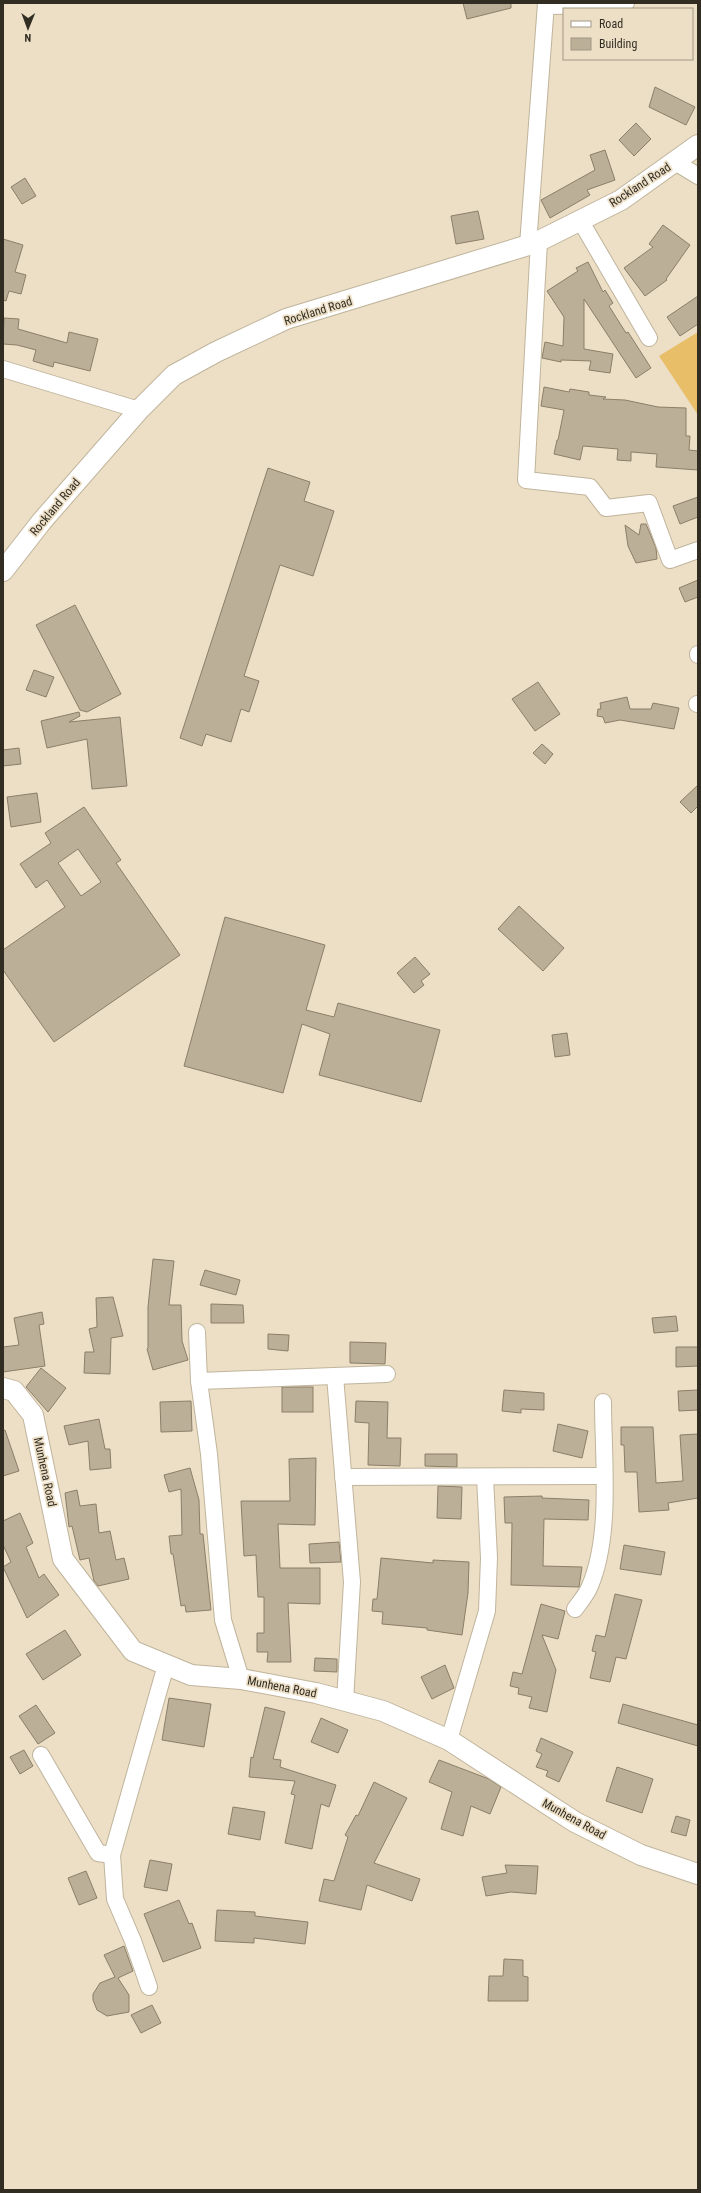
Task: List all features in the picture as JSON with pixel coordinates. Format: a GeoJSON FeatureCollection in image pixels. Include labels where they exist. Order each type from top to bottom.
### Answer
{"type":"FeatureCollection","features":[{"type":"Feature","properties":{"kind":"street"},"geometry":{"type":"LineString","coordinates":[[626,3],[624,5],[546,4],[533,243],[526,480],[590,487],[606,508],[649,503],[670,560],[698,550]]}},
{"type":"Feature","properties":{"kind":"street","name":"Rockland Road"},"geometry":{"type":"LineString","coordinates":[[3,571],[42,521],[139,410],[174,375],[216,352],[286,320],[533,243],[621,200],[698,145]]}},
{"type":"Feature","properties":{"kind":"street"},"geometry":{"type":"LineString","coordinates":[[675,162],[698,176]]}},
{"type":"Feature","properties":{"kind":"street"},"geometry":{"type":"LineString","coordinates":[[580,220],[649,338]]}},
{"type":"Feature","properties":{"kind":"street"},"geometry":{"type":"LineString","coordinates":[[3,369],[139,410]]}},
{"type":"Feature","properties":{"kind":"street"},"geometry":{"type":"LineString","coordinates":[[197,1332],[200,1381],[209,1454],[223,1620],[241,1679]]}},
{"type":"Feature","properties":{"kind":"street"},"geometry":{"type":"LineString","coordinates":[[200,1381],[386,1374]]}},
{"type":"Feature","properties":{"kind":"street"},"geometry":{"type":"LineString","coordinates":[[335,1376],[352,1582],[345,1701]]}},
{"type":"Feature","properties":{"kind":"street","name":"Munhena Road"},"geometry":{"type":"LineString","coordinates":[[3,1388],[14,1391],[33,1415],[63,1559],[133,1652],[192,1675],[241,1679],[316,1693],[383,1711],[449,1740],[574,1822],[641,1855],[698,1874]]}},
{"type":"Feature","properties":{"kind":"street"},"geometry":{"type":"LineString","coordinates":[[575,1608],[590,1587],[599,1556],[604,1522],[603,1402]]}},
{"type":"Feature","properties":{"kind":"street"},"geometry":{"type":"LineString","coordinates":[[343,1477],[603,1476]]}},
{"type":"Feature","properties":{"kind":"street"},"geometry":{"type":"LineString","coordinates":[[449,1740],[487,1611],[489,1558],[485,1477]]}},
{"type":"Feature","properties":{"kind":"street"},"geometry":{"type":"LineString","coordinates":[[150,1987],[115,1899],[112,1855],[166,1665]]}},
{"type":"Feature","properties":{"kind":"street"},"geometry":{"type":"LineString","coordinates":[[41,1755],[98,1853],[112,1855]]}},
{"type":"Feature","properties":{"kind":"shaded area"},"geometry":{"type":"Polygon","coordinates":[[[698,332],[698,415],[659,356],[698,332]]]}},
{"type":"Feature","properties":{"kind":"building"},"geometry":{"type":"Polygon","coordinates":[[[463,3],[511,3],[511,8],[467,19],[463,3]]]}},
{"type":"Feature","properties":{"kind":"building"},"geometry":{"type":"Polygon","coordinates":[[[655,87],[695,107],[686,125],[649,107],[655,87]]]}},
{"type":"Feature","properties":{"kind":"building"},"geometry":{"type":"Polygon","coordinates":[[[636,123],[651,139],[634,156],[619,140],[636,123]]]}},
{"type":"Feature","properties":{"kind":"building"},"geometry":{"type":"Polygon","coordinates":[[[605,150],[615,180],[587,190],[590,195],[550,218],[541,200],[595,170],[590,155],[605,150]]]}},
{"type":"Feature","properties":{"kind":"building"},"geometry":{"type":"Polygon","coordinates":[[[25,178],[36,196],[22,204],[11,187],[25,178]]]}},
{"type":"Feature","properties":{"kind":"building"},"geometry":{"type":"Polygon","coordinates":[[[478,211],[484,239],[456,244],[451,216],[478,211]]]}},
{"type":"Feature","properties":{"kind":"building"},"geometry":{"type":"Polygon","coordinates":[[[663,225],[690,245],[666,279],[667,280],[645,296],[624,268],[653,247],[649,244],[663,225]]]}},
{"type":"Feature","properties":{"kind":"building"},"geometry":{"type":"Polygon","coordinates":[[[3,239],[23,245],[15,272],[26,275],[21,294],[9,291],[6,301],[3,300],[3,239]]]}},
{"type":"Feature","properties":{"kind":"building"},"geometry":{"type":"Polygon","coordinates":[[[588,262],[603,292],[605,290],[613,303],[609,306],[651,368],[636,378],[584,299],[584,349],[613,354],[610,373],[589,370],[591,361],[561,360],[561,362],[542,358],[545,342],[563,346],[564,317],[547,291],[578,271],[576,268],[588,262]]]}},
{"type":"Feature","properties":{"kind":"building"},"geometry":{"type":"Polygon","coordinates":[[[698,296],[698,324],[680,336],[667,317],[698,296]]]}},
{"type":"Feature","properties":{"kind":"building"},"geometry":{"type":"Polygon","coordinates":[[[4,318],[19,319],[18,329],[67,343],[69,332],[98,339],[90,371],[54,362],[53,367],[33,361],[36,350],[17,345],[3,344],[4,318]]]}},
{"type":"Feature","properties":{"kind":"building"},"geometry":{"type":"Polygon","coordinates":[[[544,387],[569,392],[570,389],[589,392],[589,395],[606,397],[603,399],[625,400],[658,407],[686,408],[686,436],[690,436],[689,450],[698,451],[698,470],[656,467],[657,454],[631,452],[631,461],[617,460],[618,449],[583,446],[580,460],[554,454],[564,410],[541,406],[544,387]]]}},
{"type":"Feature","properties":{"kind":"building"},"geometry":{"type":"Polygon","coordinates":[[[268,468],[310,482],[304,501],[334,511],[313,576],[280,565],[244,676],[259,681],[249,712],[241,709],[231,742],[206,734],[202,746],[180,738],[268,468]]]}},
{"type":"Feature","properties":{"kind":"building"},"geometry":{"type":"Polygon","coordinates":[[[698,497],[698,517],[680,524],[673,506],[698,497]]]}},
{"type":"Feature","properties":{"kind":"building"},"geometry":{"type":"Polygon","coordinates":[[[641,524],[646,524],[656,548],[657,559],[636,563],[628,546],[625,525],[639,535],[641,524]]]}},
{"type":"Feature","properties":{"kind":"building"},"geometry":{"type":"Polygon","coordinates":[[[698,580],[698,597],[685,602],[679,588],[698,580]]]}},
{"type":"Feature","properties":{"kind":"building"},"geometry":{"type":"Polygon","coordinates":[[[75,605],[121,694],[87,712],[80,710],[36,625],[75,605]]]}},
{"type":"Feature","properties":{"kind":"building"},"geometry":{"type":"Polygon","coordinates":[[[34,670],[54,677],[46,697],[26,690],[34,670]]]}},
{"type":"Feature","properties":{"kind":"building"},"geometry":{"type":"Polygon","coordinates":[[[538,682],[560,714],[535,731],[512,699],[538,682]]]}},
{"type":"Feature","properties":{"kind":"building"},"geometry":{"type":"Polygon","coordinates":[[[627,697],[630,709],[651,709],[653,703],[679,708],[674,729],[620,720],[605,723],[603,717],[597,716],[598,709],[601,709],[600,703],[627,697]]]}},
{"type":"Feature","properties":{"kind":"building"},"geometry":{"type":"Polygon","coordinates":[[[79,712],[80,716],[69,722],[120,717],[127,786],[92,789],[87,739],[47,748],[41,721],[79,712]]]}},
{"type":"Feature","properties":{"kind":"building"},"geometry":{"type":"Polygon","coordinates":[[[542,744],[553,754],[545,764],[533,753],[542,744]]]}},
{"type":"Feature","properties":{"kind":"building"},"geometry":{"type":"Polygon","coordinates":[[[19,748],[21,764],[3,766],[3,750],[19,748]]]}},
{"type":"Feature","properties":{"kind":"building"},"geometry":{"type":"Polygon","coordinates":[[[698,785],[698,806],[691,813],[680,802],[698,785]]]}},
{"type":"Feature","properties":{"kind":"building"},"geometry":{"type":"Polygon","coordinates":[[[37,793],[41,822],[11,827],[7,797],[37,793]]]}},
{"type":"Feature","properties":{"kind":"building"},"geometry":{"type":"Polygon","coordinates":[[[84,807],[121,860],[116,863],[180,955],[54,1042],[3,970],[3,950],[65,907],[47,880],[36,888],[20,864],[51,843],[45,833],[84,807]],[[78,849],[58,863],[81,896],[101,882],[78,849]]]}},
{"type":"Feature","properties":{"kind":"building"},"geometry":{"type":"Polygon","coordinates":[[[519,906],[564,948],[543,971],[498,929],[519,906]]]}},
{"type":"Feature","properties":{"kind":"building"},"geometry":{"type":"Polygon","coordinates":[[[225,917],[325,945],[306,1010],[334,1017],[338,1003],[440,1030],[421,1102],[319,1075],[330,1034],[302,1024],[283,1093],[184,1066],[225,917]]]}},
{"type":"Feature","properties":{"kind":"building"},"geometry":{"type":"Polygon","coordinates":[[[415,957],[430,974],[421,981],[424,985],[414,993],[397,973],[415,957]]]}},
{"type":"Feature","properties":{"kind":"building"},"geometry":{"type":"Polygon","coordinates":[[[567,1033],[570,1055],[555,1057],[552,1035],[567,1033]]]}},
{"type":"Feature","properties":{"kind":"building"},"geometry":{"type":"Polygon","coordinates":[[[153,1259],[174,1261],[169,1305],[181,1305],[182,1341],[188,1360],[153,1370],[147,1349],[148,1307],[153,1259]]]}},
{"type":"Feature","properties":{"kind":"building"},"geometry":{"type":"Polygon","coordinates":[[[205,1270],[240,1280],[236,1295],[200,1285],[205,1270]]]}},
{"type":"Feature","properties":{"kind":"building"},"geometry":{"type":"Polygon","coordinates":[[[113,1297],[123,1336],[111,1338],[110,1374],[84,1373],[85,1352],[94,1352],[89,1329],[97,1327],[96,1298],[113,1297]]]}},
{"type":"Feature","properties":{"kind":"building"},"geometry":{"type":"Polygon","coordinates":[[[211,1304],[243,1305],[244,1323],[211,1323],[211,1304]]]}},
{"type":"Feature","properties":{"kind":"building"},"geometry":{"type":"Polygon","coordinates":[[[42,1312],[44,1324],[39,1325],[45,1366],[3,1372],[3,1347],[19,1345],[14,1318],[42,1312]]]}},
{"type":"Feature","properties":{"kind":"building"},"geometry":{"type":"Polygon","coordinates":[[[676,1316],[678,1331],[654,1333],[652,1318],[676,1316]]]}},
{"type":"Feature","properties":{"kind":"building"},"geometry":{"type":"Polygon","coordinates":[[[268,1334],[289,1335],[288,1351],[268,1349],[268,1334]]]}},
{"type":"Feature","properties":{"kind":"building"},"geometry":{"type":"Polygon","coordinates":[[[350,1342],[386,1343],[385,1364],[350,1363],[350,1342]]]}},
{"type":"Feature","properties":{"kind":"building"},"geometry":{"type":"Polygon","coordinates":[[[676,1347],[698,1347],[698,1366],[676,1367],[676,1347]]]}},
{"type":"Feature","properties":{"kind":"building"},"geometry":{"type":"Polygon","coordinates":[[[41,1368],[66,1388],[48,1412],[26,1387],[41,1368]]]}},
{"type":"Feature","properties":{"kind":"building"},"geometry":{"type":"Polygon","coordinates":[[[282,1387],[313,1387],[313,1412],[282,1412],[282,1387]]]}},
{"type":"Feature","properties":{"kind":"building"},"geometry":{"type":"Polygon","coordinates":[[[504,1390],[544,1393],[544,1410],[521,1409],[521,1413],[502,1411],[504,1390]]]}},
{"type":"Feature","properties":{"kind":"building"},"geometry":{"type":"Polygon","coordinates":[[[698,1390],[698,1410],[679,1411],[678,1391],[698,1390]]]}},
{"type":"Feature","properties":{"kind":"building"},"geometry":{"type":"Polygon","coordinates":[[[191,1401],[192,1431],[161,1432],[160,1402],[191,1401]]]}},
{"type":"Feature","properties":{"kind":"building"},"geometry":{"type":"Polygon","coordinates":[[[356,1401],[388,1402],[387,1438],[401,1438],[400,1466],[368,1465],[369,1423],[355,1422],[356,1401]]]}},
{"type":"Feature","properties":{"kind":"building"},"geometry":{"type":"Polygon","coordinates":[[[99,1419],[105,1449],[110,1449],[111,1468],[90,1470],[88,1441],[69,1445],[64,1426],[99,1419]]]}},
{"type":"Feature","properties":{"kind":"building"},"geometry":{"type":"Polygon","coordinates":[[[558,1424],[588,1431],[582,1458],[553,1451],[558,1424]]]}},
{"type":"Feature","properties":{"kind":"building"},"geometry":{"type":"Polygon","coordinates":[[[621,1427],[653,1427],[656,1483],[683,1481],[680,1435],[698,1434],[698,1498],[668,1503],[669,1510],[639,1512],[637,1472],[625,1472],[624,1445],[621,1445],[621,1427]]]}},
{"type":"Feature","properties":{"kind":"building"},"geometry":{"type":"Polygon","coordinates":[[[5,1430],[19,1471],[3,1476],[3,1431],[5,1430]]]}},
{"type":"Feature","properties":{"kind":"building"},"geometry":{"type":"Polygon","coordinates":[[[425,1454],[457,1454],[457,1467],[425,1466],[425,1454]]]}},
{"type":"Feature","properties":{"kind":"building"},"geometry":{"type":"Polygon","coordinates":[[[316,1458],[315,1525],[278,1524],[280,1568],[320,1568],[320,1604],[288,1603],[291,1662],[267,1662],[268,1652],[257,1652],[257,1633],[264,1633],[264,1597],[258,1597],[256,1555],[244,1556],[241,1501],[290,1501],[289,1459],[316,1458]]]}},
{"type":"Feature","properties":{"kind":"building"},"geometry":{"type":"Polygon","coordinates":[[[190,1468],[199,1500],[200,1534],[203,1534],[211,1610],[186,1612],[185,1605],[181,1606],[169,1536],[182,1535],[181,1489],[169,1492],[164,1475],[190,1468]]]}},
{"type":"Feature","properties":{"kind":"building"},"geometry":{"type":"Polygon","coordinates":[[[438,1486],[462,1487],[461,1519],[437,1518],[438,1486]]]}},
{"type":"Feature","properties":{"kind":"building"},"geometry":{"type":"Polygon","coordinates":[[[77,1490],[80,1506],[96,1504],[99,1533],[110,1531],[116,1560],[124,1558],[129,1579],[98,1586],[94,1581],[89,1558],[80,1560],[72,1526],[69,1527],[65,1493],[77,1490]]]}},
{"type":"Feature","properties":{"kind":"building"},"geometry":{"type":"Polygon","coordinates":[[[542,1496],[542,1498],[589,1500],[588,1520],[544,1519],[543,1566],[582,1567],[579,1587],[511,1585],[512,1523],[505,1523],[504,1497],[542,1496]]]}},
{"type":"Feature","properties":{"kind":"building"},"geometry":{"type":"Polygon","coordinates":[[[20,1513],[33,1543],[26,1547],[39,1578],[44,1574],[59,1595],[27,1618],[3,1567],[11,1562],[3,1545],[3,1521],[20,1513]]]}},
{"type":"Feature","properties":{"kind":"building"},"geometry":{"type":"Polygon","coordinates":[[[339,1542],[341,1562],[310,1563],[309,1544],[339,1542]]]}},
{"type":"Feature","properties":{"kind":"building"},"geometry":{"type":"Polygon","coordinates":[[[624,1545],[665,1552],[661,1575],[620,1569],[624,1545]]]}},
{"type":"Feature","properties":{"kind":"building"},"geometry":{"type":"Polygon","coordinates":[[[381,1558],[433,1563],[433,1560],[469,1562],[468,1593],[462,1635],[427,1630],[427,1628],[382,1624],[383,1612],[372,1611],[373,1599],[377,1599],[381,1558]]]}},
{"type":"Feature","properties":{"kind":"building"},"geometry":{"type":"Polygon","coordinates":[[[615,1594],[642,1600],[626,1659],[616,1657],[610,1682],[590,1678],[596,1652],[592,1651],[596,1635],[605,1637],[615,1594]]]}},
{"type":"Feature","properties":{"kind":"building"},"geometry":{"type":"Polygon","coordinates":[[[541,1604],[565,1611],[558,1639],[542,1635],[556,1670],[547,1712],[529,1708],[532,1697],[518,1694],[519,1688],[510,1686],[513,1672],[522,1674],[541,1604]]]}},
{"type":"Feature","properties":{"kind":"building"},"geometry":{"type":"Polygon","coordinates":[[[65,1630],[81,1655],[43,1680],[26,1654],[65,1630]]]}},
{"type":"Feature","properties":{"kind":"building"},"geometry":{"type":"Polygon","coordinates":[[[315,1658],[337,1659],[337,1672],[314,1671],[315,1658]]]}},
{"type":"Feature","properties":{"kind":"building"},"geometry":{"type":"Polygon","coordinates":[[[445,1665],[454,1688],[432,1699],[421,1677],[445,1665]]]}},
{"type":"Feature","properties":{"kind":"building"},"geometry":{"type":"Polygon","coordinates":[[[169,1698],[211,1704],[204,1747],[162,1740],[169,1698]]]}},
{"type":"Feature","properties":{"kind":"building"},"geometry":{"type":"Polygon","coordinates":[[[623,1704],[698,1725],[698,1746],[618,1723],[623,1704]]]}},
{"type":"Feature","properties":{"kind":"building"},"geometry":{"type":"Polygon","coordinates":[[[36,1705],[55,1733],[38,1744],[19,1716],[36,1705]]]}},
{"type":"Feature","properties":{"kind":"building"},"geometry":{"type":"Polygon","coordinates":[[[265,1707],[285,1712],[273,1759],[281,1760],[280,1767],[336,1785],[329,1807],[321,1804],[312,1849],[285,1843],[295,1795],[291,1794],[295,1781],[249,1777],[251,1757],[253,1758],[265,1707]]]}},
{"type":"Feature","properties":{"kind":"building"},"geometry":{"type":"Polygon","coordinates":[[[321,1718],[348,1730],[338,1753],[311,1742],[321,1718]]]}},
{"type":"Feature","properties":{"kind":"building"},"geometry":{"type":"Polygon","coordinates":[[[541,1738],[573,1752],[559,1782],[546,1776],[548,1771],[536,1767],[542,1754],[536,1751],[541,1738]]]}},
{"type":"Feature","properties":{"kind":"building"},"geometry":{"type":"Polygon","coordinates":[[[24,1750],[33,1766],[20,1774],[10,1757],[24,1750]]]}},
{"type":"Feature","properties":{"kind":"building"},"geometry":{"type":"Polygon","coordinates":[[[439,1760],[489,1779],[501,1787],[490,1814],[471,1806],[463,1836],[441,1829],[452,1792],[429,1782],[439,1760]]]}},
{"type":"Feature","properties":{"kind":"building"},"geometry":{"type":"Polygon","coordinates":[[[617,1767],[653,1779],[642,1813],[606,1801],[617,1767]]]}},
{"type":"Feature","properties":{"kind":"building"},"geometry":{"type":"Polygon","coordinates":[[[374,1782],[407,1798],[374,1863],[420,1879],[412,1901],[367,1885],[361,1910],[319,1901],[324,1879],[334,1881],[348,1837],[345,1835],[356,1815],[358,1816],[374,1782]]]}},
{"type":"Feature","properties":{"kind":"building"},"geometry":{"type":"Polygon","coordinates":[[[233,1807],[265,1812],[260,1840],[228,1834],[233,1807]]]}},
{"type":"Feature","properties":{"kind":"building"},"geometry":{"type":"Polygon","coordinates":[[[676,1816],[690,1820],[686,1836],[671,1832],[676,1816]]]}},
{"type":"Feature","properties":{"kind":"building"},"geometry":{"type":"Polygon","coordinates":[[[150,1860],[172,1864],[167,1891],[144,1887],[150,1860]]]}},
{"type":"Feature","properties":{"kind":"building"},"geometry":{"type":"Polygon","coordinates":[[[505,1865],[538,1866],[536,1894],[511,1892],[486,1896],[482,1877],[507,1873],[505,1865]]]}},
{"type":"Feature","properties":{"kind":"building"},"geometry":{"type":"Polygon","coordinates":[[[86,1871],[97,1898],[79,1905],[68,1878],[86,1871]]]}},
{"type":"Feature","properties":{"kind":"building"},"geometry":{"type":"Polygon","coordinates":[[[179,1900],[189,1924],[192,1923],[201,1948],[163,1962],[144,1914],[179,1900]]]}},
{"type":"Feature","properties":{"kind":"building"},"geometry":{"type":"Polygon","coordinates":[[[217,1910],[255,1912],[255,1916],[308,1922],[305,1944],[254,1938],[254,1943],[215,1941],[217,1910]]]}},
{"type":"Feature","properties":{"kind":"building"},"geometry":{"type":"Polygon","coordinates":[[[124,1946],[133,1971],[118,1978],[129,1995],[129,2012],[107,2016],[97,2010],[93,2000],[93,1994],[100,1983],[115,1977],[104,1955],[124,1946]]]}},
{"type":"Feature","properties":{"kind":"building"},"geometry":{"type":"Polygon","coordinates":[[[504,1959],[523,1960],[523,1976],[528,1977],[528,2001],[488,2001],[489,1976],[503,1976],[504,1959]]]}},
{"type":"Feature","properties":{"kind":"building"},"geometry":{"type":"Polygon","coordinates":[[[152,2005],[161,2023],[141,2033],[131,2015],[152,2005]]]}}]}
